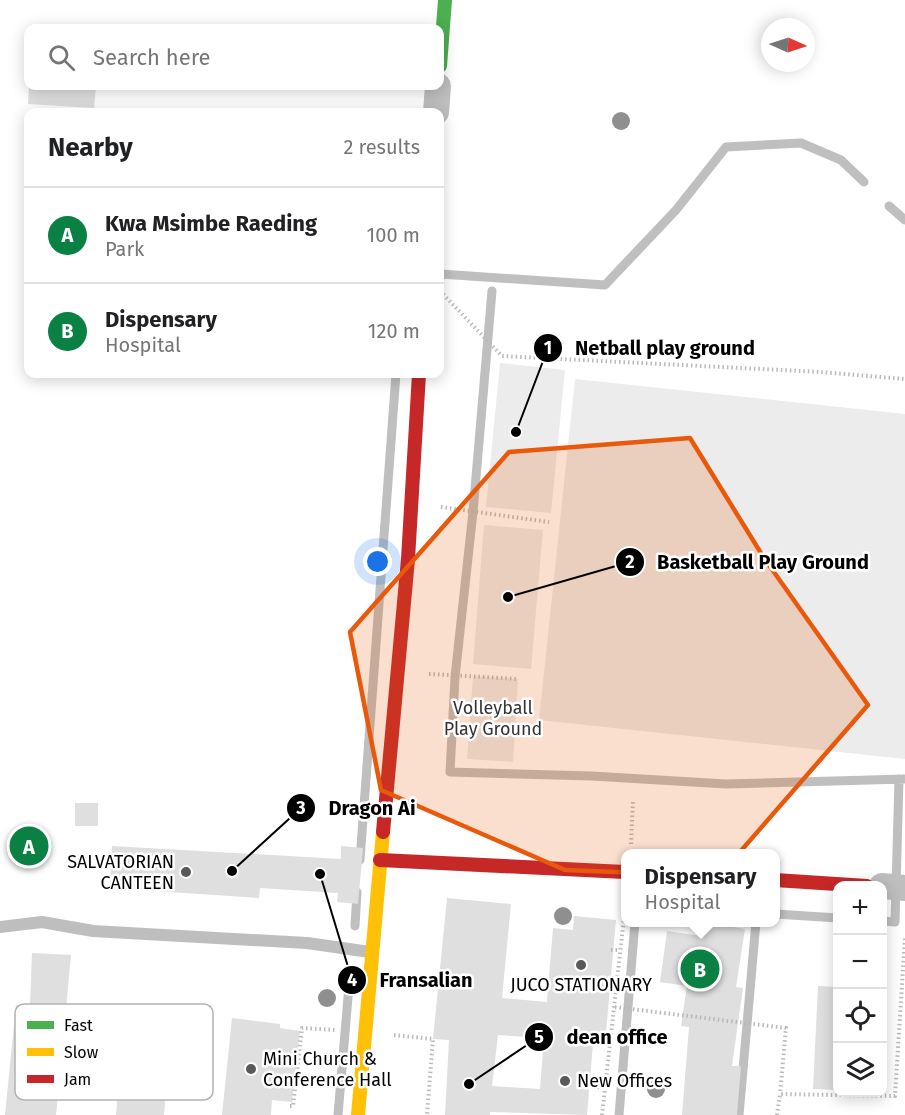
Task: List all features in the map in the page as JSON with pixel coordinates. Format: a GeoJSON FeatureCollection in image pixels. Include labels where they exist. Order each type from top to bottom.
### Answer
{"type":"FeatureCollection","features":[{"type":"Feature","properties":{"kind":"street"},"geometry":{"type":"LineString","coordinates":[[443,24],[445,0]]}},
{"type":"Feature","properties":{"kind":"street"},"geometry":{"type":"LineString","coordinates":[[436,108],[438,90]]}},
{"type":"Feature","properties":{"kind":"street"},"geometry":{"type":"LineString","coordinates":[[358,1115],[370,952],[414,502],[419,378]]}},
{"type":"Feature","properties":{"kind":"street"},"geometry":{"type":"LineString","coordinates":[[380,860],[621,872]]}},
{"type":"Feature","properties":{"kind":"street"},"geometry":{"type":"LineString","coordinates":[[780,880],[833,883]]}},
{"type":"Feature","properties":{"kind":"street"},"geometry":{"type":"LineString","coordinates":[[887,886],[905,888]]}},
{"type":"Feature","properties":{"kind":"lane"},"geometry":{"type":"LineString","coordinates":[[0,927],[42,922],[93,931],[307,943],[370,952]]}},
{"type":"Feature","properties":{"kind":"path"},"geometry":{"type":"LineString","coordinates":[[444,295],[501,356],[820,372],[905,379]]}},
{"type":"Feature","properties":{"kind":"path"},"geometry":{"type":"LineString","coordinates":[[414,502],[498,517],[549,522]]}},
{"type":"Feature","properties":{"kind":"path"},"geometry":{"type":"LineString","coordinates":[[398,670],[455,677],[518,679]]}},
{"type":"Feature","properties":{"kind":"path"},"geometry":{"type":"LineString","coordinates":[[630,849],[633,800]]}},
{"type":"Feature","properties":{"kind":"path"},"geometry":{"type":"LineString","coordinates":[[602,1115],[623,927]]}},
{"type":"Feature","properties":{"kind":"path"},"geometry":{"type":"LineString","coordinates":[[780,1094],[895,1096],[905,937]]}},
{"type":"Feature","properties":{"kind":"path"},"geometry":{"type":"LineString","coordinates":[[611,950],[620,950]]}},
{"type":"Feature","properties":{"kind":"path"},"geometry":{"type":"LineString","coordinates":[[615,1007],[786,1028],[777,1115]]}},
{"type":"Feature","properties":{"kind":"path"},"geometry":{"type":"LineString","coordinates":[[593,1086],[605,1087]]}},
{"type":"Feature","properties":{"kind":"highlighted area"},"geometry":{"type":"Polygon","coordinates":[[[690,438],[764,558],[868,705],[719,876],[565,870],[381,790],[350,632],[509,452],[690,438]]]}},
{"type":"Feature","properties":{"kind":"green space"},"geometry":{"type":"Polygon","coordinates":[[[500,363],[565,370],[551,513],[486,507],[500,363]]]}},
{"type":"Feature","properties":{"kind":"green space"},"geometry":{"type":"Polygon","coordinates":[[[575,379],[905,414],[905,759],[539,720],[575,379]]]}},
{"type":"Feature","properties":{"kind":"green space"},"geometry":{"type":"Polygon","coordinates":[[[484,525],[543,530],[531,669],[473,664],[484,525]]]}},
{"type":"Feature","properties":{"kind":"green space","name":"Volleyball Play Ground"},"geometry":{"type":"Polygon","coordinates":[[[473,676],[518,679],[513,762],[467,759],[473,676]]]}},
{"type":"Feature","properties":{"kind":"building"},"geometry":{"type":"Polygon","coordinates":[[[29,90],[96,90],[94,108],[28,104],[29,90]]]}},
{"type":"Feature","properties":{"kind":"building"},"geometry":{"type":"Polygon","coordinates":[[[75,803],[98,803],[98,826],[75,826],[75,803]]]}},
{"type":"Feature","properties":{"kind":"building","name":"SALVATORIAN CANTEEN"},"geometry":{"type":"Polygon","coordinates":[[[112,846],[341,859],[341,846],[363,848],[358,904],[337,902],[338,893],[260,888],[259,898],[110,888],[112,846]]]}},
{"type":"Feature","properties":{"kind":"building"},"geometry":{"type":"Polygon","coordinates":[[[447,898],[511,904],[502,998],[547,1002],[553,928],[573,930],[574,916],[616,920],[605,1044],[593,1043],[587,1115],[490,1112],[490,1115],[445,1115],[449,1040],[433,1039],[447,898]],[[498,1035],[492,1086],[540,1089],[544,1038],[498,1035]]]}},
{"type":"Feature","properties":{"kind":"building"},"geometry":{"type":"Polygon","coordinates":[[[703,927],[745,929],[736,987],[743,988],[732,1066],[741,1066],[737,1115],[682,1115],[689,1027],[681,1026],[687,986],[660,982],[667,931],[701,936],[703,927]]]}},
{"type":"Feature","properties":{"kind":"building"},"geometry":{"type":"Polygon","coordinates":[[[32,953],[71,955],[66,1004],[30,1004],[32,953]]]}},
{"type":"Feature","properties":{"kind":"building"},"geometry":{"type":"Polygon","coordinates":[[[818,986],[833,987],[833,1090],[813,1089],[818,986]]]}},
{"type":"Feature","properties":{"kind":"building"},"geometry":{"type":"Polygon","coordinates":[[[15,1015],[15,1100],[57,1100],[56,1115],[5,1115],[15,1015]]]}},
{"type":"Feature","properties":{"kind":"building","name":"Mini Church & Conference Hall"},"geometry":{"type":"Polygon","coordinates":[[[232,1018],[280,1024],[280,1028],[300,1031],[292,1102],[272,1100],[271,1115],[222,1115],[232,1018]]]}},
{"type":"Feature","properties":{"kind":"building"},"geometry":{"type":"Polygon","coordinates":[[[117,1100],[165,1100],[164,1115],[116,1115],[117,1100]]]}},
{"type":"Feature","properties":{"kind":"waterway"},"geometry":{"type":"LineString","coordinates":[[444,274],[605,285],[676,210],[726,147],[801,143],[841,160],[864,182]]}},
{"type":"Feature","properties":{"kind":"waterway"},"geometry":{"type":"LineString","coordinates":[[889,206],[905,220]]}},
{"type":"Feature","properties":{"kind":"waterway"},"geometry":{"type":"LineString","coordinates":[[492,291],[473,512],[455,677],[450,772],[592,776],[726,784],[905,779]]}},
{"type":"Feature","properties":{"kind":"waterway"},"geometry":{"type":"LineString","coordinates":[[360,860],[396,378]]}},
{"type":"Feature","properties":{"kind":"waterway"},"geometry":{"type":"LineString","coordinates":[[887,921],[895,922],[899,779]]}},
{"type":"Feature","properties":{"kind":"waterway"},"geometry":{"type":"LineString","coordinates":[[355,926],[357,892]]}},
{"type":"Feature","properties":{"kind":"waterway"},"geometry":{"type":"LineString","coordinates":[[780,914],[833,918]]}},
{"type":"Feature","properties":{"kind":"waterway"},"geometry":{"type":"LineString","coordinates":[[619,1115],[635,927]]}},
{"type":"Feature","properties":{"kind":"waterway"},"geometry":{"type":"LineString","coordinates":[[739,1115],[756,927]]}},
{"type":"Feature","properties":{"kind":"waterway"},"geometry":{"type":"LineString","coordinates":[[338,1115],[350,974]]}},
{"type":"Feature","properties":{"kind":"traffic: fast"},"geometry":{"type":"LineString","coordinates":[[443,24],[445,0]]}},
{"type":"Feature","properties":{"kind":"traffic: slow"},"geometry":{"type":"LineString","coordinates":[[358,1115],[383,832]]}},
{"type":"Feature","properties":{"kind":"traffic: jam"},"geometry":{"type":"LineString","coordinates":[[383,832],[408,559],[419,378]]}},
{"type":"Feature","properties":{"kind":"traffic: jam"},"geometry":{"type":"LineString","coordinates":[[380,860],[621,872]]}},
{"type":"Feature","properties":{"kind":"traffic: jam"},"geometry":{"type":"LineString","coordinates":[[780,880],[833,884]]}},
{"type":"Feature","properties":{"kind":"place","name":"Netball play ground"},"geometry":{"type":"Point","coordinates":[516,432]}},
{"type":"Feature","properties":{"kind":"place","name":"Basketball Play Ground"},"geometry":{"type":"Point","coordinates":[508,597]}},
{"type":"Feature","properties":{"kind":"place","name":"Kwa Msimbe Raeding"},"geometry":{"type":"Point","coordinates":[29,846]}},
{"type":"Feature","properties":{"kind":"place","name":"Dragon Ai"},"geometry":{"type":"Point","coordinates":[232,871]}},
{"type":"Feature","properties":{"kind":"place","name":"SALVATORIAN CANTEEN"},"geometry":{"type":"Point","coordinates":[186,872]}},
{"type":"Feature","properties":{"kind":"place","name":"Fransalian"},"geometry":{"type":"Point","coordinates":[320,874]}},
{"type":"Feature","properties":{"kind":"place","name":"JUCO STATIONARY"},"geometry":{"type":"Point","coordinates":[581,965]}},
{"type":"Feature","properties":{"kind":"place","name":"Dispensary"},"geometry":{"type":"Point","coordinates":[700,969]}},
{"type":"Feature","properties":{"kind":"place","name":"Mini Church & Conference Hall"},"geometry":{"type":"Point","coordinates":[251,1069]}},
{"type":"Feature","properties":{"kind":"place","name":"New Offices"},"geometry":{"type":"Point","coordinates":[565,1081]}},
{"type":"Feature","properties":{"kind":"place","name":"dean office"},"geometry":{"type":"Point","coordinates":[469,1084]}}]}
